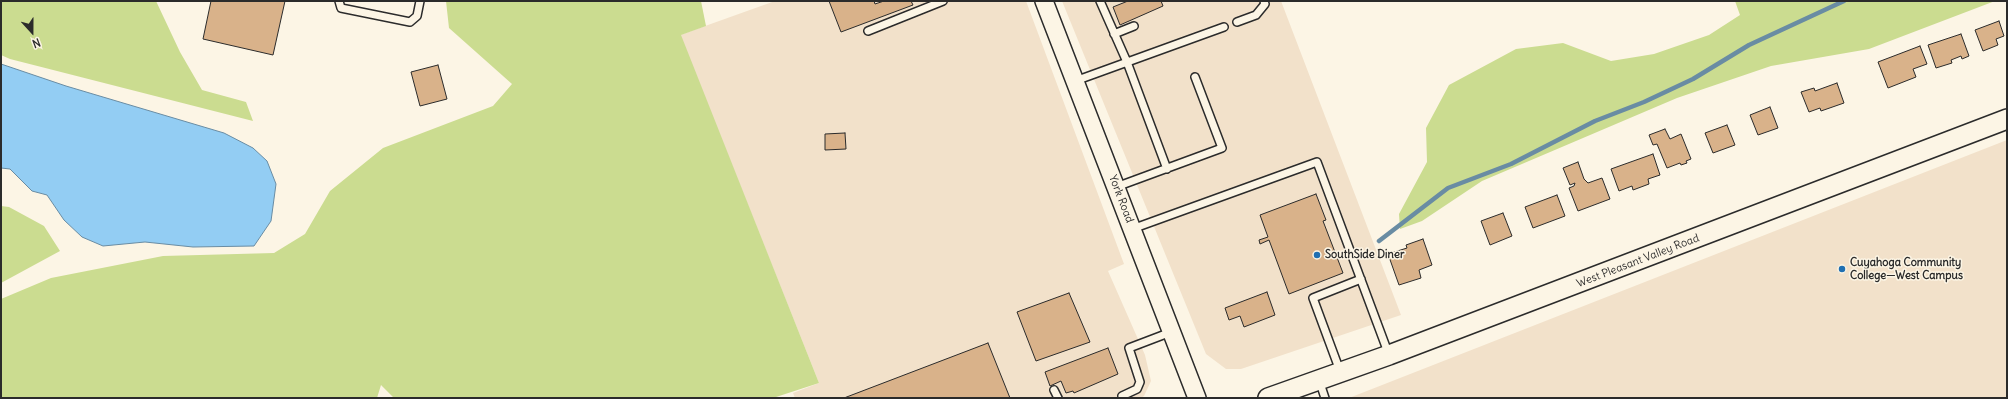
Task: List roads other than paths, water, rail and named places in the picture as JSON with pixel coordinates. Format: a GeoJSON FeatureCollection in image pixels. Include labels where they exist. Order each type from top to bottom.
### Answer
{"type":"FeatureCollection","features":[{"type":"Feature","properties":{"kind":"main road","name":"West Pleasant Valley Road"},"geometry":{"type":"LineString","coordinates":[[1268,398],[1389,355],[2007,119]]}},
{"type":"Feature","properties":{"kind":"street","name":"York Road"},"geometry":{"type":"LineString","coordinates":[[1044,1],[1197,398]]}},
{"type":"Feature","properties":{"kind":"lane"},"geometry":{"type":"LineString","coordinates":[[339,1],[341,8],[410,22],[417,16],[420,1]]}},
{"type":"Feature","properties":{"kind":"lane"},"geometry":{"type":"LineString","coordinates":[[868,31],[943,1]]}},
{"type":"Feature","properties":{"kind":"lane"},"geometry":{"type":"LineString","coordinates":[[1100,1],[1127,62],[1167,169]]}},
{"type":"Feature","properties":{"kind":"lane"},"geometry":{"type":"LineString","coordinates":[[1237,22],[1256,16],[1265,4],[1264,1]]}},
{"type":"Feature","properties":{"kind":"lane"},"geometry":{"type":"LineString","coordinates":[[1114,34],[1134,26]]}},
{"type":"Feature","properties":{"kind":"lane"},"geometry":{"type":"LineString","coordinates":[[1075,82],[1224,27]]}},
{"type":"Feature","properties":{"kind":"lane"},"geometry":{"type":"LineString","coordinates":[[1116,187],[1222,148],[1195,77]]}},
{"type":"Feature","properties":{"kind":"lane"},"geometry":{"type":"LineString","coordinates":[[1132,229],[1317,162],[1389,355]]}},
{"type":"Feature","properties":{"kind":"lane"},"geometry":{"type":"LineString","coordinates":[[1340,372],[1313,298],[1361,279]]}},
{"type":"Feature","properties":{"kind":"lane"},"geometry":{"type":"LineString","coordinates":[[1120,397],[1137,389],[1140,382],[1129,348],[1171,332]]}},
{"type":"Feature","properties":{"kind":"lane"},"geometry":{"type":"LineString","coordinates":[[1319,380],[1325,398]]}},
{"type":"Feature","properties":{"kind":"lane"},"geometry":{"type":"LineString","coordinates":[[1054,390],[1058,398]]}},
{"type":"Feature","properties":{"kind":"water"},"geometry":{"type":"Polygon","coordinates":[[[1,64],[66,86],[224,133],[253,148],[267,161],[276,184],[271,221],[254,246],[193,247],[145,242],[103,246],[82,237],[64,220],[47,195],[32,191],[10,169],[1,168],[1,64]]]}},
{"type":"Feature","properties":{"kind":"waterway"},"geometry":{"type":"LineString","coordinates":[[1379,241],[1448,188],[1511,164],[1595,121],[1644,102],[1693,79],[1749,45],[1844,1]]}},
{"type":"Feature","properties":{"kind":"place","name":"SouthSide Diner"},"geometry":{"type":"Point","coordinates":[1317,255]}},
{"type":"Feature","properties":{"kind":"place","name":"Cuyahoga Community College—West Campus"},"geometry":{"type":"Point","coordinates":[1842,269]}}]}
